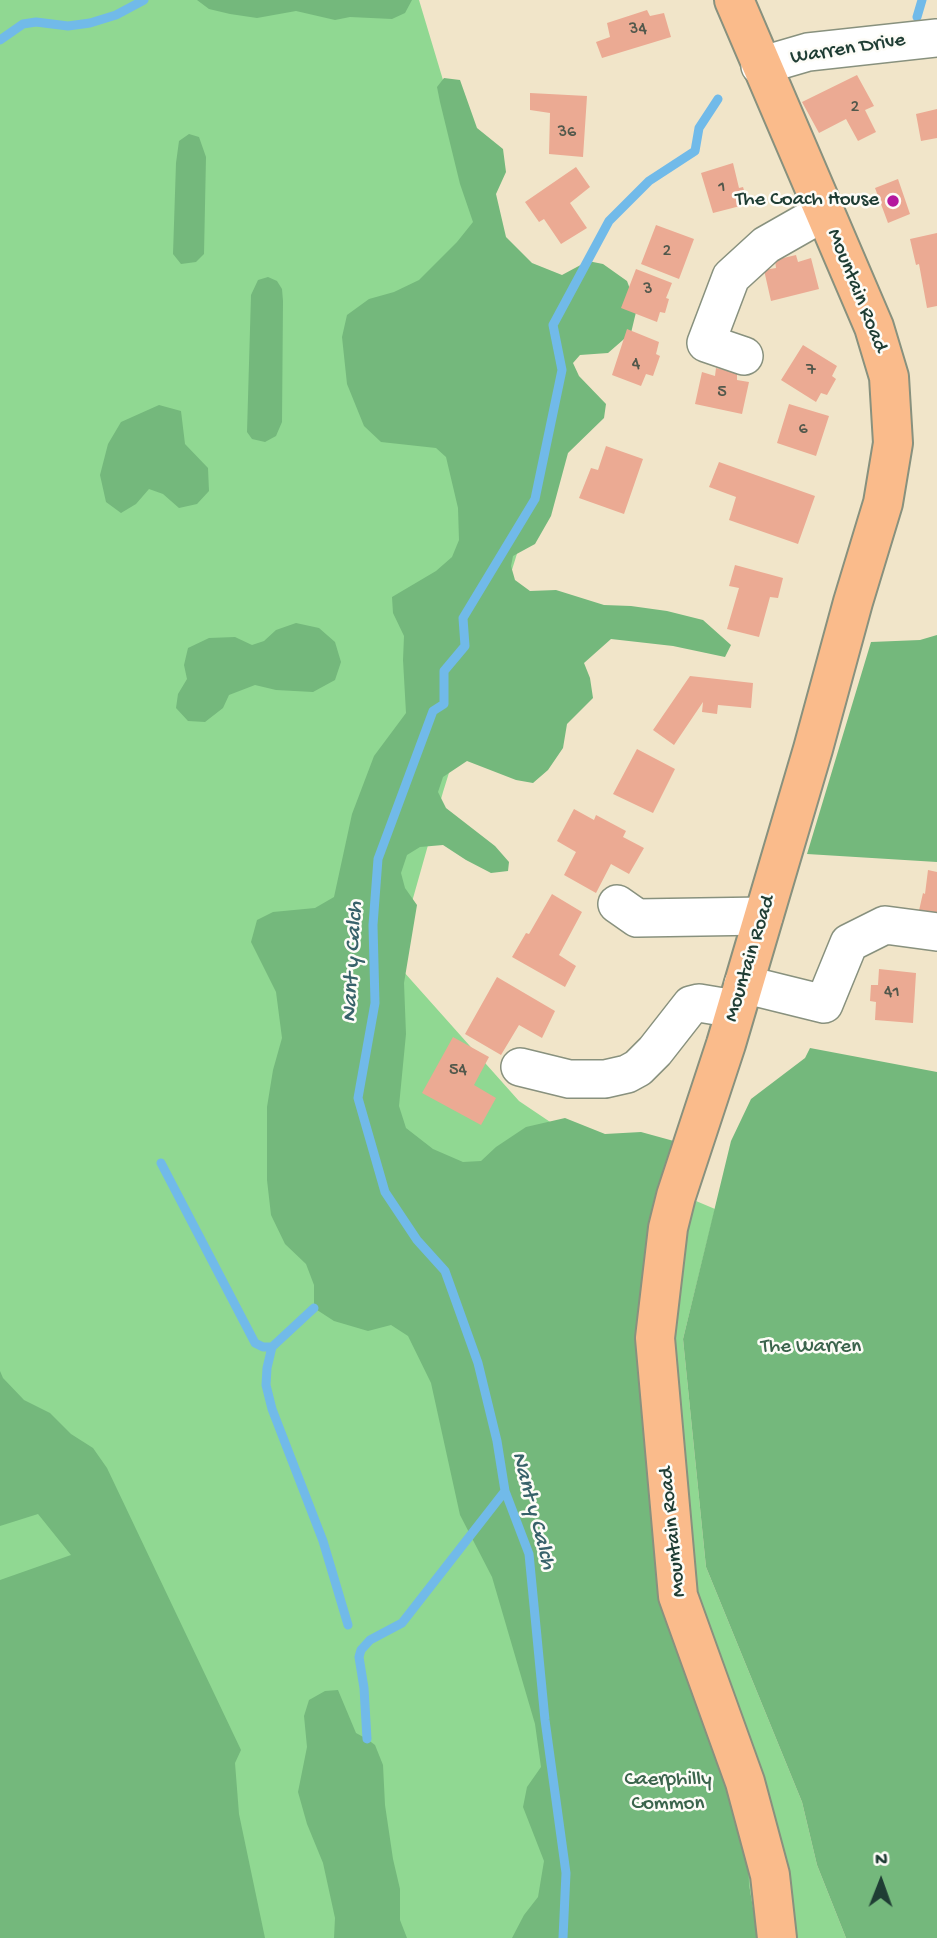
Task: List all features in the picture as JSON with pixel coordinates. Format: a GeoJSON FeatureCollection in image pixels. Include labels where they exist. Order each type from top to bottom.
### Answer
{"type":"FeatureCollection","features":[{"type":"Feature","properties":{"kind":"main road","name":"Mountain Road"},"geometry":{"type":"LineString","coordinates":[[734,0],[874,327],[889,377],[893,443],[883,503],[764,916],[676,1196],[668,1228],[655,1338],[678,1595],[745,1782],[770,1875],[777,1938]]}},
{"type":"Feature","properties":{"kind":"street","name":"Warren Drive"},"geometry":{"type":"LineString","coordinates":[[761,66],[808,52],[937,38]]}},
{"type":"Feature","properties":{"kind":"street"},"geometry":{"type":"LineString","coordinates":[[744,356],[706,343],[731,278],[766,245],[824,212]]}},
{"type":"Feature","properties":{"kind":"street"},"geometry":{"type":"LineString","coordinates":[[617,904],[637,918],[764,916]]}},
{"type":"Feature","properties":{"kind":"street"},"geometry":{"type":"LineString","coordinates":[[520,1067],[569,1079],[605,1079],[627,1074],[638,1068],[655,1051],[691,1005],[739,996],[824,1004],[849,943],[885,925],[937,932]]}},
{"type":"Feature","properties":{"kind":"green space","name":"Caerphilly Common"},"geometry":{"type":"Polygon","coordinates":[[[0,0],[419,0],[467,160],[529,515],[443,792],[395,962],[519,1101],[620,1169],[715,1209],[683,1339],[706,1567],[802,1802],[817,1865],[846,1938],[758,1938],[749,1885],[691,1938],[0,1938],[0,0]]]}},
{"type":"Feature","properties":{"kind":"green space"},"geometry":{"type":"Polygon","coordinates":[[[197,0],[412,0],[405,13],[392,19],[350,17],[335,20],[296,11],[257,18],[209,9],[197,0]]]}},
{"type":"Feature","properties":{"kind":"green space","name":"Caerphilly Common"},"geometry":{"type":"Polygon","coordinates":[[[444,78],[460,80],[477,128],[503,149],[506,172],[496,194],[506,237],[532,263],[562,275],[588,261],[603,264],[627,281],[637,308],[631,333],[608,353],[580,355],[573,363],[579,376],[606,404],[604,418],[568,453],[551,516],[535,544],[513,556],[511,566],[515,580],[530,591],[556,590],[604,605],[667,611],[703,620],[731,645],[725,657],[673,646],[611,639],[584,663],[593,698],[567,724],[563,748],[548,770],[533,783],[516,780],[467,761],[443,777],[438,792],[446,808],[495,846],[509,862],[508,871],[491,873],[443,845],[420,847],[407,855],[401,873],[405,888],[417,905],[404,983],[406,1034],[399,1106],[406,1128],[433,1149],[463,1162],[481,1161],[496,1147],[526,1127],[565,1118],[605,1134],[641,1132],[692,1146],[668,1228],[678,1595],[745,1782],[749,1884],[758,1938],[512,1938],[524,1915],[538,1897],[544,1861],[523,1807],[527,1787],[541,1767],[535,1724],[492,1577],[460,1515],[431,1383],[408,1336],[391,1325],[368,1331],[334,1321],[314,1308],[314,1285],[306,1264],[285,1244],[271,1215],[267,1180],[267,1107],[282,1038],[276,992],[251,942],[257,920],[273,912],[315,908],[334,897],[352,814],[374,756],[406,713],[404,636],[393,613],[392,597],[436,571],[452,557],[459,540],[458,508],[446,457],[436,448],[381,442],[364,426],[347,384],[342,337],[347,315],[369,299],[394,292],[419,280],[473,222],[460,184],[440,102],[437,87],[444,78]]]}},
{"type":"Feature","properties":{"kind":"green space"},"geometry":{"type":"Polygon","coordinates":[[[189,134],[199,137],[206,157],[204,254],[196,262],[181,264],[173,254],[176,163],[179,141],[189,134]]]}},
{"type":"Feature","properties":{"kind":"green space"},"geometry":{"type":"Polygon","coordinates":[[[268,277],[277,281],[282,289],[282,422],[276,436],[265,442],[252,439],[247,432],[251,295],[258,280],[268,277]]]}},
{"type":"Feature","properties":{"kind":"green space"},"geometry":{"type":"Polygon","coordinates":[[[159,405],[181,411],[185,444],[208,468],[209,491],[197,504],[179,508],[163,494],[149,489],[136,504],[121,513],[106,502],[100,475],[108,444],[121,422],[159,405]]]}},
{"type":"Feature","properties":{"kind":"green space"},"geometry":{"type":"Polygon","coordinates":[[[296,623],[319,628],[335,642],[341,662],[335,680],[313,692],[276,690],[255,685],[229,695],[223,708],[205,722],[188,721],[176,708],[178,694],[187,679],[184,665],[188,648],[209,638],[235,637],[252,645],[264,641],[276,630],[296,623]]]}},
{"type":"Feature","properties":{"kind":"green space"},"geometry":{"type":"Polygon","coordinates":[[[937,635],[937,862],[807,854],[871,642],[920,640],[937,635]]]}},
{"type":"Feature","properties":{"kind":"green space","name":"The Warren"},"geometry":{"type":"Polygon","coordinates":[[[810,1048],[937,1072],[937,1938],[846,1938],[817,1865],[802,1802],[706,1567],[683,1339],[731,1141],[751,1099],[805,1058],[810,1048]]]}},
{"type":"Feature","properties":{"kind":"green space"},"geometry":{"type":"Polygon","coordinates":[[[0,1371],[3,1378],[24,1400],[50,1413],[71,1434],[93,1448],[107,1468],[241,1750],[235,1763],[239,1814],[265,1938],[0,1938],[0,1580],[71,1555],[38,1514],[0,1526],[0,1371]]]}},
{"type":"Feature","properties":{"kind":"green space"},"geometry":{"type":"Polygon","coordinates":[[[338,1690],[356,1733],[375,1745],[383,1765],[385,1805],[400,1889],[400,1920],[407,1938],[334,1938],[335,1918],[323,1863],[307,1824],[298,1792],[307,1747],[304,1716],[309,1700],[325,1691],[338,1690]]]}},
{"type":"Feature","properties":{"kind":"building"},"geometry":{"type":"Polygon","coordinates":[[[647,10],[650,16],[664,13],[671,37],[602,58],[596,42],[610,37],[607,23],[647,10]]]}},
{"type":"Feature","properties":{"kind":"building"},"geometry":{"type":"Polygon","coordinates":[[[857,75],[874,106],[865,110],[876,132],[858,141],[846,119],[819,133],[802,102],[857,75]]]}},
{"type":"Feature","properties":{"kind":"building"},"geometry":{"type":"Polygon","coordinates":[[[530,93],[587,96],[583,157],[549,154],[550,113],[530,110],[530,93]]]}},
{"type":"Feature","properties":{"kind":"building"},"geometry":{"type":"Polygon","coordinates":[[[937,109],[937,138],[921,141],[916,114],[937,109]]]}},
{"type":"Feature","properties":{"kind":"building"},"geometry":{"type":"Polygon","coordinates":[[[733,163],[739,188],[743,187],[748,204],[713,213],[701,173],[733,163]]]}},
{"type":"Feature","properties":{"kind":"building"},"geometry":{"type":"Polygon","coordinates":[[[576,167],[590,187],[570,203],[587,228],[561,244],[544,219],[539,222],[525,202],[576,167]]]}},
{"type":"Feature","properties":{"kind":"building","name":"The Coach House"},"geometry":{"type":"Polygon","coordinates":[[[898,179],[910,214],[888,223],[875,188],[898,179]]]}},
{"type":"Feature","properties":{"kind":"building"},"geometry":{"type":"Polygon","coordinates":[[[656,225],[694,239],[679,279],[641,264],[656,225]]]}},
{"type":"Feature","properties":{"kind":"building"},"geometry":{"type":"Polygon","coordinates":[[[937,233],[937,306],[927,308],[919,264],[916,265],[910,239],[937,233]]]}},
{"type":"Feature","properties":{"kind":"building"},"geometry":{"type":"Polygon","coordinates":[[[796,255],[798,262],[811,258],[819,289],[771,301],[764,270],[776,268],[775,260],[796,255]]]}},
{"type":"Feature","properties":{"kind":"building"},"geometry":{"type":"Polygon","coordinates":[[[636,269],[672,283],[666,298],[669,299],[665,313],[660,312],[657,322],[621,308],[636,269]]]}},
{"type":"Feature","properties":{"kind":"building"},"geometry":{"type":"Polygon","coordinates":[[[627,329],[659,342],[656,354],[660,356],[653,376],[646,374],[641,386],[612,375],[627,329]]]}},
{"type":"Feature","properties":{"kind":"building"},"geometry":{"type":"Polygon","coordinates":[[[803,345],[837,366],[832,376],[836,379],[827,395],[821,393],[816,402],[781,380],[803,345]]]}},
{"type":"Feature","properties":{"kind":"building"},"geometry":{"type":"Polygon","coordinates":[[[716,368],[737,373],[737,380],[749,382],[742,414],[695,404],[702,372],[715,376],[716,368]]]}},
{"type":"Feature","properties":{"kind":"building"},"geometry":{"type":"Polygon","coordinates":[[[789,404],[829,416],[816,456],[777,443],[789,404]]]}},
{"type":"Feature","properties":{"kind":"building"},"geometry":{"type":"Polygon","coordinates":[[[606,446],[643,459],[624,514],[579,498],[591,468],[598,470],[606,446]]]}},
{"type":"Feature","properties":{"kind":"building"},"geometry":{"type":"Polygon","coordinates":[[[719,462],[815,496],[798,544],[729,520],[736,497],[709,487],[719,462]]]}},
{"type":"Feature","properties":{"kind":"building"},"geometry":{"type":"Polygon","coordinates":[[[735,565],[783,578],[778,598],[770,597],[759,637],[727,629],[739,588],[729,586],[735,565]]]}},
{"type":"Feature","properties":{"kind":"building"},"geometry":{"type":"Polygon","coordinates":[[[690,676],[753,683],[751,708],[718,705],[717,714],[702,712],[703,702],[674,745],[653,730],[690,676]]]}},
{"type":"Feature","properties":{"kind":"building"},"geometry":{"type":"Polygon","coordinates":[[[637,749],[675,769],[653,813],[613,794],[637,749]]]}},
{"type":"Feature","properties":{"kind":"building"},"geometry":{"type":"Polygon","coordinates":[[[574,809],[594,820],[596,815],[626,831],[623,837],[644,848],[629,874],[611,864],[596,893],[564,875],[576,852],[557,841],[574,809]]]}},
{"type":"Feature","properties":{"kind":"building"},"geometry":{"type":"Polygon","coordinates":[[[928,870],[937,872],[937,918],[918,915],[923,893],[925,894],[928,870]]]}},
{"type":"Feature","properties":{"kind":"building"},"geometry":{"type":"Polygon","coordinates":[[[552,894],[582,912],[559,955],[576,966],[565,987],[512,957],[552,894]]]}},
{"type":"Feature","properties":{"kind":"building"},"geometry":{"type":"Polygon","coordinates":[[[879,969],[916,973],[913,1023],[875,1020],[876,1002],[870,1001],[871,985],[878,985],[879,969]]]}},
{"type":"Feature","properties":{"kind":"building"},"geometry":{"type":"Polygon","coordinates":[[[497,977],[555,1011],[542,1038],[519,1025],[501,1055],[465,1034],[497,977]]]}},
{"type":"Feature","properties":{"kind":"building"},"geometry":{"type":"Polygon","coordinates":[[[453,1037],[489,1057],[474,1085],[496,1098],[481,1125],[422,1093],[453,1037]]]}},
{"type":"Feature","properties":{"kind":"waterway"},"geometry":{"type":"LineString","coordinates":[[0,40],[23,24],[36,22],[68,26],[90,23],[116,15],[144,0]]}},
{"type":"Feature","properties":{"kind":"waterway","name":"Nant y Calch"},"geometry":{"type":"LineString","coordinates":[[917,17],[922,0]]}},
{"type":"Feature","properties":{"kind":"waterway","name":"Nant y Calch"},"geometry":{"type":"LineString","coordinates":[[563,1938],[566,1873],[545,1720],[529,1554],[505,1491],[497,1441],[478,1363],[445,1271],[417,1240],[385,1192],[358,1098],[375,1003],[373,925],[378,859],[433,711],[444,704],[444,671],[465,646],[463,618],[535,499],[562,370],[553,325],[609,221],[649,181],[695,151],[699,128],[718,99]]}},
{"type":"Feature","properties":{"kind":"waterway"},"geometry":{"type":"LineString","coordinates":[[161,1163],[255,1343],[272,1347],[314,1308]]}},
{"type":"Feature","properties":{"kind":"waterway"},"geometry":{"type":"LineString","coordinates":[[272,1347],[266,1385],[272,1409],[323,1541],[348,1625]]}},
{"type":"Feature","properties":{"kind":"waterway"},"geometry":{"type":"LineString","coordinates":[[367,1739],[359,1657],[361,1650],[370,1640],[402,1623],[505,1491]]}},
{"type":"Feature","properties":{"kind":"place","name":"The Coach House"},"geometry":{"type":"Point","coordinates":[893,201]}}]}
